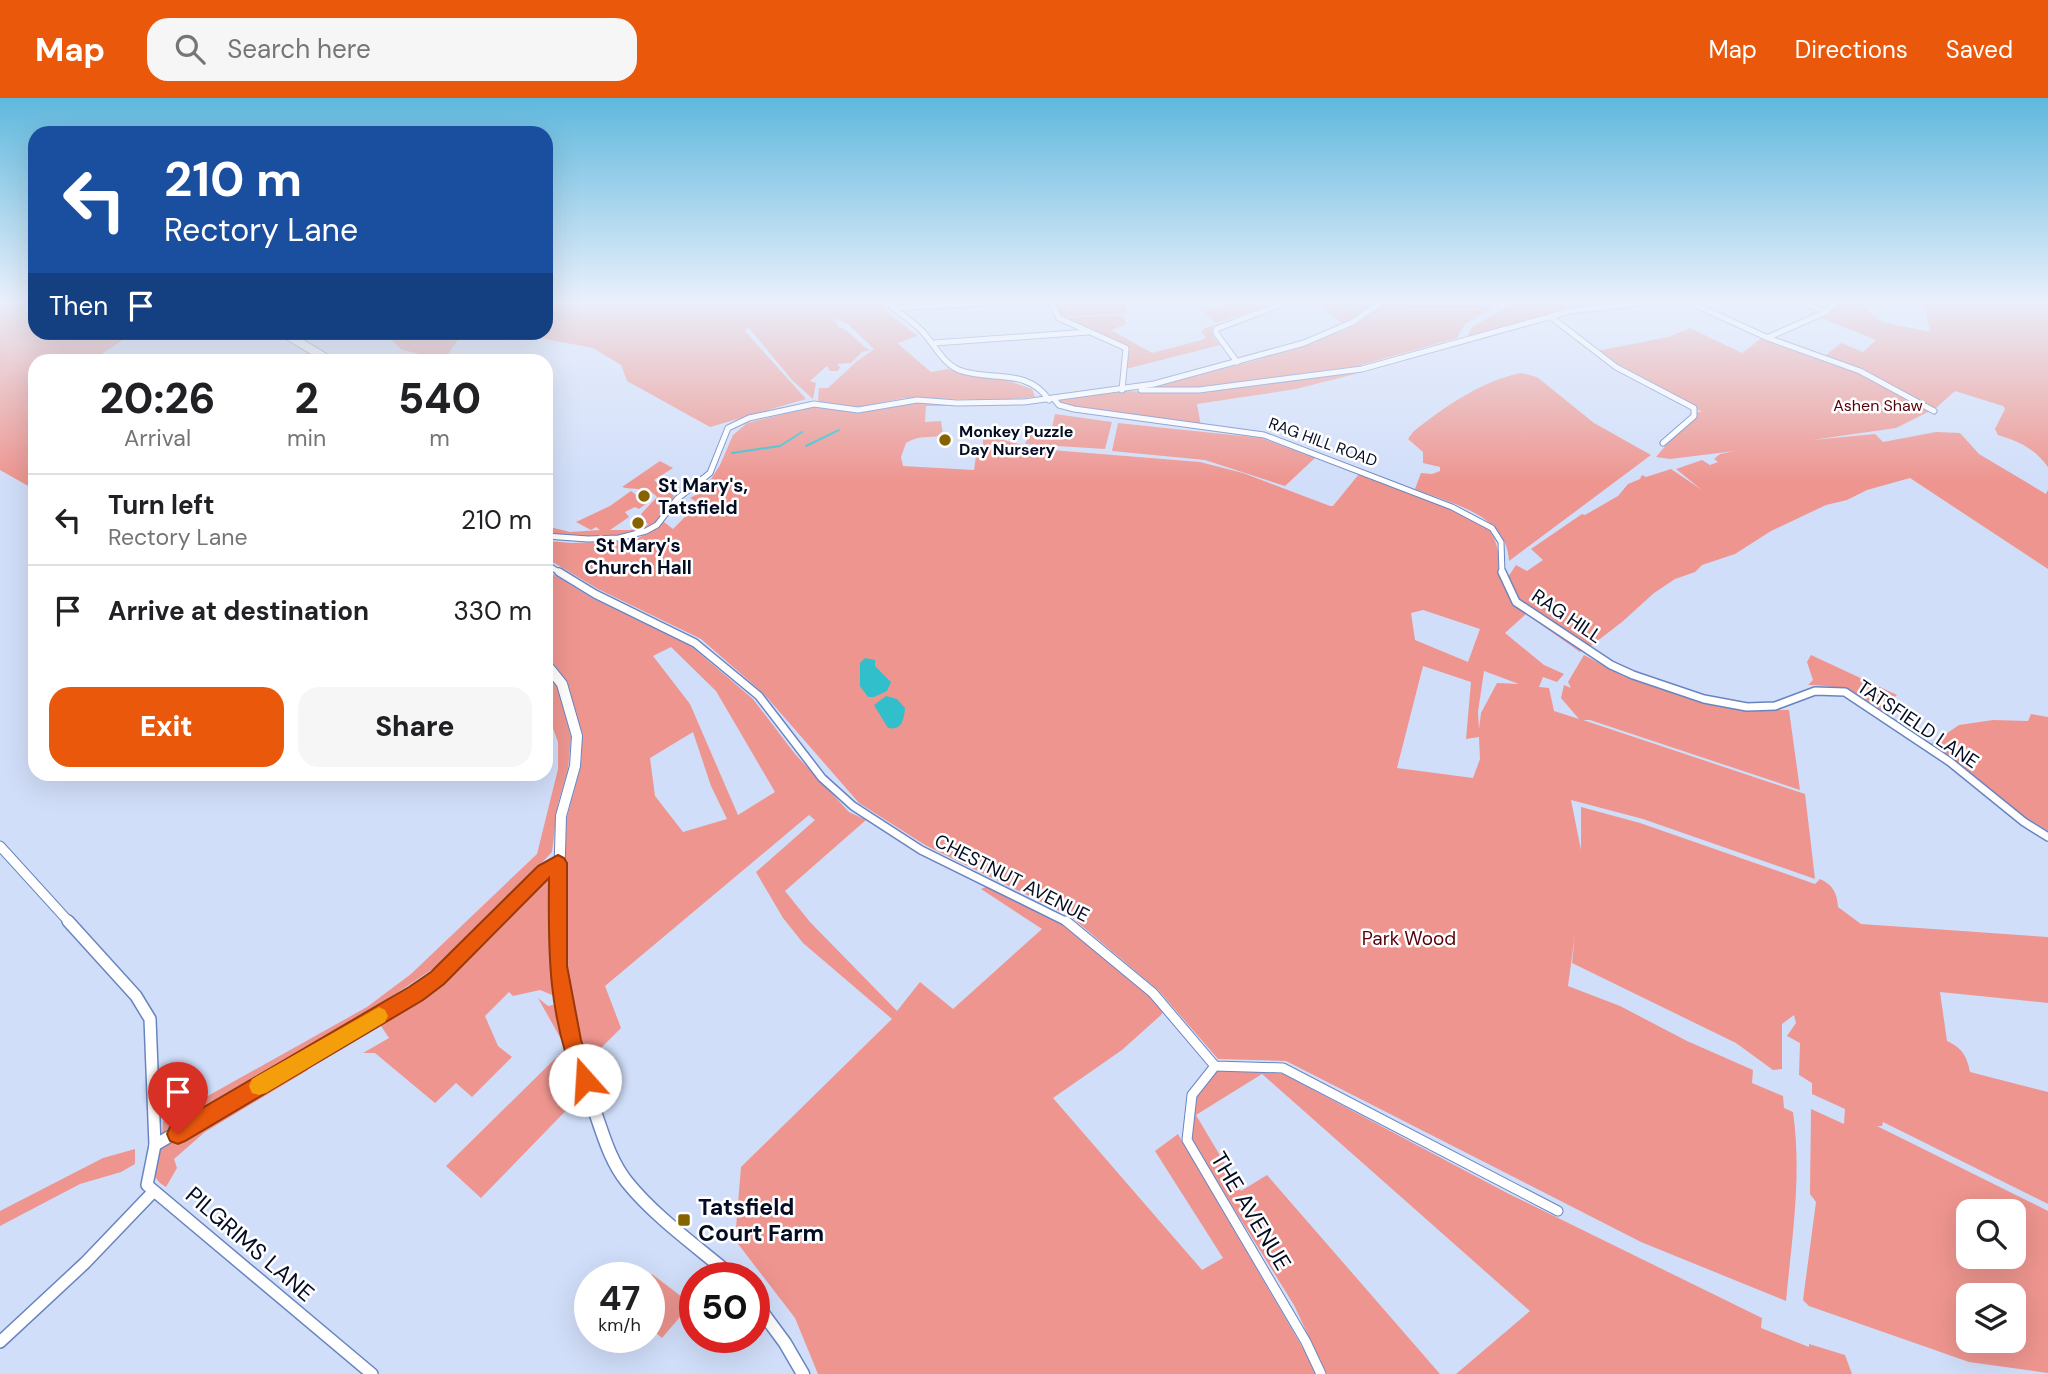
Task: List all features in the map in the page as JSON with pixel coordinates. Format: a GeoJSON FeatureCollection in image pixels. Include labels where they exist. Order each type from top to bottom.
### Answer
{"type":"FeatureCollection","features":[{"type":"Feature","properties":{"kind":"main road"},"geometry":{"type":"LineString","coordinates":[[553,673],[562,684],[577,736],[575,766],[561,816],[558,863],[558,966],[571,1040],[610,1155],[626,1181],[652,1208],[715,1262]]}},
{"type":"Feature","properties":{"kind":"main road"},"geometry":{"type":"LineString","coordinates":[[770,1323],[803,1374]]}},
{"type":"Feature","properties":{"kind":"street"},"geometry":{"type":"LineString","coordinates":[[952,363],[957,368],[997,374],[1035,384],[1052,399]]}},
{"type":"Feature","properties":{"kind":"street"},"geometry":{"type":"LineString","coordinates":[[1123,390],[1125,363]]}},
{"type":"Feature","properties":{"kind":"street"},"geometry":{"type":"LineString","coordinates":[[553,537],[633,537],[646,531],[659,523],[677,499],[700,484],[712,472],[728,428],[750,418],[814,404],[858,410],[918,400],[964,403],[1052,399],[1123,390],[1194,375],[1235,363]]}},
{"type":"Feature","properties":{"kind":"street"},"geometry":{"type":"LineString","coordinates":[[1123,390],[1199,390],[1285,381],[1386,363]]}},
{"type":"Feature","properties":{"kind":"street"},"geometry":{"type":"LineString","coordinates":[[1610,363],[1693,408],[1694,416],[1662,443]]}},
{"type":"Feature","properties":{"kind":"street"},"geometry":{"type":"LineString","coordinates":[[1839,363],[1860,370],[1934,411]]}},
{"type":"Feature","properties":{"kind":"street","name":"RAG HILL ROAD"},"geometry":{"type":"LineString","coordinates":[[1052,399],[1059,405],[1085,411],[1265,435],[1363,471],[1464,512],[1492,528],[1501,542],[1502,568]]}},
{"type":"Feature","properties":{"kind":"street","name":"CHESTNUT AVENUE"},"geometry":{"type":"LineString","coordinates":[[553,568],[595,594],[695,643],[759,696],[822,778],[853,806],[921,850],[1073,925],[1153,993],[1215,1066]]}},
{"type":"Feature","properties":{"kind":"street","name":"RAG HILL"},"geometry":{"type":"LineString","coordinates":[[1502,568],[1502,575],[1516,602],[1611,665],[1633,675]]}},
{"type":"Feature","properties":{"kind":"street","name":"TATSFIELD LANE"},"geometry":{"type":"LineString","coordinates":[[1633,675],[1704,699],[1747,707],[1775,706],[1815,691],[1845,692],[1950,762],[2024,822],[2048,837]]}},
{"type":"Feature","properties":{"kind":"street"},"geometry":{"type":"LineString","coordinates":[[0,846],[136,996],[150,1019],[155,1145],[147,1175],[147,1185],[153,1192],[85,1263],[0,1342]]}},
{"type":"Feature","properties":{"kind":"street"},"geometry":{"type":"LineString","coordinates":[[155,1145],[438,978],[544,871],[558,863]]}},
{"type":"Feature","properties":{"kind":"street"},"geometry":{"type":"LineString","coordinates":[[1215,1066],[1283,1068],[1558,1211]]}},
{"type":"Feature","properties":{"kind":"street","name":"THE AVENUE"},"geometry":{"type":"LineString","coordinates":[[1215,1066],[1192,1094],[1187,1140],[1306,1342],[1321,1374]]}},
{"type":"Feature","properties":{"kind":"street","name":"PILGRIMS LANE"},"geometry":{"type":"LineString","coordinates":[[153,1192],[166,1199],[372,1374]]}},
{"type":"Feature","properties":{"kind":"green space"},"geometry":{"type":"Polygon","coordinates":[[[0,363],[28,363],[28,486],[0,470],[0,363]]]}},
{"type":"Feature","properties":{"kind":"green space"},"geometry":{"type":"Polygon","coordinates":[[[617,363],[773,363],[806,399],[710,427],[627,381],[621,365],[617,363]]]}},
{"type":"Feature","properties":{"kind":"green space"},"geometry":{"type":"Polygon","coordinates":[[[778,363],[851,363],[837,364],[840,367],[838,371],[830,371],[827,366],[810,381],[816,383],[813,399],[778,363]]]}},
{"type":"Feature","properties":{"kind":"green space"},"geometry":{"type":"Polygon","coordinates":[[[855,363],[920,363],[931,372],[948,369],[972,376],[1003,379],[1032,389],[1035,397],[1001,400],[904,398],[859,407],[820,403],[819,388],[828,388],[855,363]]]}},
{"type":"Feature","properties":{"kind":"green space"},"geometry":{"type":"Polygon","coordinates":[[[1127,363],[1151,363],[1126,369],[1127,363]]]}},
{"type":"Feature","properties":{"kind":"green space"},"geometry":{"type":"Polygon","coordinates":[[[1247,363],[1370,363],[1361,365],[1355,374],[1296,389],[1197,404],[1201,426],[1071,407],[1057,400],[1125,391],[1177,393],[1228,389],[1134,389],[1247,363]]]}},
{"type":"Feature","properties":{"kind":"green space","name":"Ashen Shaw"},"geometry":{"type":"Polygon","coordinates":[[[1612,363],[2048,363],[2048,467],[2026,447],[1998,435],[1995,429],[2005,409],[2003,406],[1955,391],[1936,408],[1896,428],[1812,440],[1875,434],[1883,442],[1936,432],[1960,433],[1979,454],[2046,494],[2048,490],[2048,569],[1910,478],[1826,505],[1771,531],[1735,554],[1702,565],[1695,572],[1675,579],[1588,648],[1518,600],[1508,577],[1516,565],[1527,571],[1543,560],[1531,549],[1582,514],[1585,515],[1618,496],[1628,484],[1640,479],[1642,475],[1646,477],[1671,469],[1702,490],[1676,469],[1702,460],[1710,465],[1718,462],[1714,459],[1720,454],[1735,451],[1670,459],[1656,457],[1694,412],[1702,412],[1612,363]]]}},
{"type":"Feature","properties":{"kind":"green space"},"geometry":{"type":"Polygon","coordinates":[[[1521,373],[1537,377],[1594,423],[1651,455],[1509,561],[1506,545],[1499,532],[1488,522],[1460,506],[1415,489],[1421,473],[1432,474],[1440,471],[1440,467],[1423,463],[1423,452],[1408,439],[1413,432],[1450,404],[1492,382],[1521,373]]]}},
{"type":"Feature","properties":{"kind":"green space","name":"Park Wood"},"geometry":{"type":"Polygon","coordinates":[[[902,402],[946,403],[946,406],[926,406],[925,422],[941,421],[943,435],[906,443],[901,457],[903,466],[974,470],[977,449],[983,448],[983,438],[988,436],[1023,445],[1026,452],[1039,449],[1200,462],[1243,473],[1330,506],[1333,506],[1359,474],[1435,502],[1486,527],[1492,534],[1503,580],[1511,598],[1583,649],[1580,652],[1526,614],[1505,633],[1544,665],[1564,674],[1557,682],[1543,677],[1539,687],[1549,688],[1554,711],[1579,719],[1561,698],[1564,685],[1571,688],[1568,682],[1584,655],[1623,676],[1718,705],[1741,710],[1789,710],[1800,790],[1590,720],[1583,720],[1805,794],[1815,879],[1643,819],[1571,800],[1581,850],[1581,807],[1640,823],[1815,884],[1820,879],[1833,890],[1838,907],[1861,924],[2048,937],[2048,1003],[1940,992],[1947,1041],[1963,1053],[1970,1072],[2048,1092],[2048,1204],[1883,1122],[1882,1126],[1877,1126],[2024,1199],[1956,1199],[1956,1269],[2026,1269],[2026,1200],[2048,1211],[2048,1373],[1969,1362],[1809,1306],[1803,1300],[1816,1202],[1810,1194],[1811,1109],[1844,1124],[1845,1109],[1812,1094],[1812,1083],[1799,1075],[1800,1043],[1787,1036],[1796,1023],[1794,1015],[1782,1024],[1782,1069],[1773,1070],[1736,1043],[1572,963],[1575,934],[1568,986],[1620,1006],[1687,1041],[1753,1070],[1752,1083],[1783,1096],[1784,1108],[1793,1112],[1797,1159],[1786,1301],[1641,1242],[1286,1061],[1218,1059],[1158,990],[1070,916],[925,845],[859,803],[764,694],[701,639],[598,589],[553,562],[553,542],[634,541],[664,522],[673,529],[699,503],[690,498],[705,490],[701,487],[711,479],[720,465],[733,435],[747,423],[812,407],[843,410],[902,402]],[[1423,610],[1411,613],[1415,640],[1468,662],[1480,629],[1423,610]],[[1423,666],[1397,768],[1473,778],[1480,759],[1479,737],[1466,739],[1471,682],[1423,666]],[[1484,671],[1478,712],[1479,729],[1481,713],[1497,683],[1519,684],[1484,671]]]}},
{"type":"Feature","properties":{"kind":"green space"},"geometry":{"type":"Polygon","coordinates":[[[1055,414],[1112,422],[1105,449],[1025,444],[1031,431],[1051,432],[1055,414]]]}},
{"type":"Feature","properties":{"kind":"green space"},"geometry":{"type":"Polygon","coordinates":[[[1118,423],[1261,438],[1315,458],[1285,486],[1205,460],[1112,451],[1118,423]]]}},
{"type":"Feature","properties":{"kind":"green space"},"geometry":{"type":"Polygon","coordinates":[[[660,461],[673,468],[654,480],[674,496],[663,514],[645,529],[602,537],[553,534],[553,528],[570,532],[600,530],[596,527],[591,530],[576,522],[610,506],[631,491],[647,503],[639,509],[635,507],[625,512],[629,517],[610,530],[630,530],[648,525],[641,514],[657,497],[645,490],[622,487],[660,461]]]}},
{"type":"Feature","properties":{"kind":"green space"},"geometry":{"type":"Polygon","coordinates":[[[553,574],[590,597],[691,646],[753,699],[795,754],[849,812],[866,820],[785,891],[810,922],[897,1011],[920,982],[953,1009],[1042,929],[981,889],[988,886],[1070,928],[1149,995],[1163,1012],[1161,1015],[1122,1050],[1053,1098],[1202,1270],[1223,1258],[1155,1151],[1178,1134],[1318,1374],[818,1374],[795,1318],[770,1286],[770,1262],[752,1262],[735,1240],[741,1167],[892,1019],[803,943],[783,918],[756,872],[815,820],[809,815],[605,986],[621,1028],[588,1061],[576,1020],[562,931],[562,855],[567,817],[581,765],[582,737],[567,682],[553,663],[553,574]],[[671,647],[653,656],[690,704],[738,815],[775,792],[716,691],[671,647]],[[693,732],[650,758],[655,796],[683,832],[727,819],[711,786],[693,732]]]}},
{"type":"Feature","properties":{"kind":"green space"},"geometry":{"type":"Polygon","coordinates":[[[1811,655],[1897,695],[1881,710],[1847,691],[1808,685],[1813,680],[1807,662],[1811,655]]]}},
{"type":"Feature","properties":{"kind":"green space"},"geometry":{"type":"Polygon","coordinates":[[[553,678],[557,683],[571,737],[568,769],[558,804],[552,852],[457,953],[362,1016],[363,1020],[162,1137],[163,1121],[367,1007],[411,974],[537,854],[558,769],[558,742],[553,728],[553,678]]]}},
{"type":"Feature","properties":{"kind":"green space"},"geometry":{"type":"Polygon","coordinates":[[[2031,714],[2048,717],[2048,831],[2015,811],[1931,744],[1959,725],[1993,720],[2028,721],[2031,714]]]}},
{"type":"Feature","properties":{"kind":"green space"},"geometry":{"type":"Polygon","coordinates":[[[553,870],[551,958],[557,997],[540,990],[513,996],[509,992],[485,1016],[498,1046],[512,1057],[472,1097],[456,1083],[435,1103],[375,1053],[363,1053],[389,1038],[377,1020],[460,964],[553,870]]]}},
{"type":"Feature","properties":{"kind":"green space"},"geometry":{"type":"Polygon","coordinates":[[[538,998],[548,1006],[558,1004],[566,1048],[538,998]]]}},
{"type":"Feature","properties":{"kind":"green space"},"geometry":{"type":"Polygon","coordinates":[[[566,1048],[583,1093],[481,1198],[446,1166],[566,1048]]]}},
{"type":"Feature","properties":{"kind":"green space"},"geometry":{"type":"Polygon","coordinates":[[[304,1064],[308,1070],[205,1132],[174,1159],[177,1168],[166,1187],[160,1183],[154,1170],[160,1148],[304,1064]]]}},
{"type":"Feature","properties":{"kind":"green space"},"geometry":{"type":"Polygon","coordinates":[[[1257,1070],[1283,1074],[1509,1194],[1762,1318],[1761,1328],[1809,1347],[1809,1344],[1845,1355],[1852,1374],[1456,1374],[1530,1311],[1262,1074],[1196,1115],[1241,1191],[1267,1175],[1440,1374],[1326,1374],[1294,1305],[1191,1140],[1196,1098],[1216,1071],[1257,1070]]]}},
{"type":"Feature","properties":{"kind":"green space"},"geometry":{"type":"Polygon","coordinates":[[[135,1149],[135,1164],[121,1172],[80,1184],[0,1226],[0,1211],[103,1158],[135,1149]]]}},
{"type":"Feature","properties":{"kind":"green space"},"geometry":{"type":"Polygon","coordinates":[[[665,1284],[679,1295],[679,1318],[665,1334],[665,1284]]]}},
{"type":"Feature","properties":{"kind":"shaded area"},"geometry":{"type":"Polygon","coordinates":[[[865,658],[875,660],[875,666],[891,682],[887,691],[874,697],[868,697],[860,686],[860,663],[865,658]]]}},
{"type":"Feature","properties":{"kind":"shaded area"},"geometry":{"type":"Polygon","coordinates":[[[886,696],[897,699],[905,708],[903,720],[896,728],[888,728],[874,705],[886,696]]]}},
{"type":"Feature","properties":{"kind":"waterway"},"geometry":{"type":"LineString","coordinates":[[806,446],[839,430]]}},
{"type":"Feature","properties":{"kind":"waterway"},"geometry":{"type":"LineString","coordinates":[[732,453],[780,446],[802,432]]}},
{"type":"Feature","properties":{"kind":"slow traffic"},"geometry":{"type":"LineString","coordinates":[[259,1086],[379,1016]]}},
{"type":"Feature","properties":{"kind":"place","name":"Monkey Puzzle Day Nursery"},"geometry":{"type":"Point","coordinates":[945,440]}},
{"type":"Feature","properties":{"kind":"place","name":"St Mary's, Tatsfield"},"geometry":{"type":"Point","coordinates":[644,496]}},
{"type":"Feature","properties":{"kind":"place","name":"St Mary's Church Hall"},"geometry":{"type":"Point","coordinates":[638,523]}},
{"type":"Feature","properties":{"kind":"place","name":"Tatsfield Court Farm"},"geometry":{"type":"Point","coordinates":[684,1220]}},
{"type":"Feature","properties":{"kind":"route"},"geometry":{"type":"LineString","coordinates":[[178,1134],[438,978],[544,871],[558,863],[558,966],[571,1040],[585,1080]]}}]}
